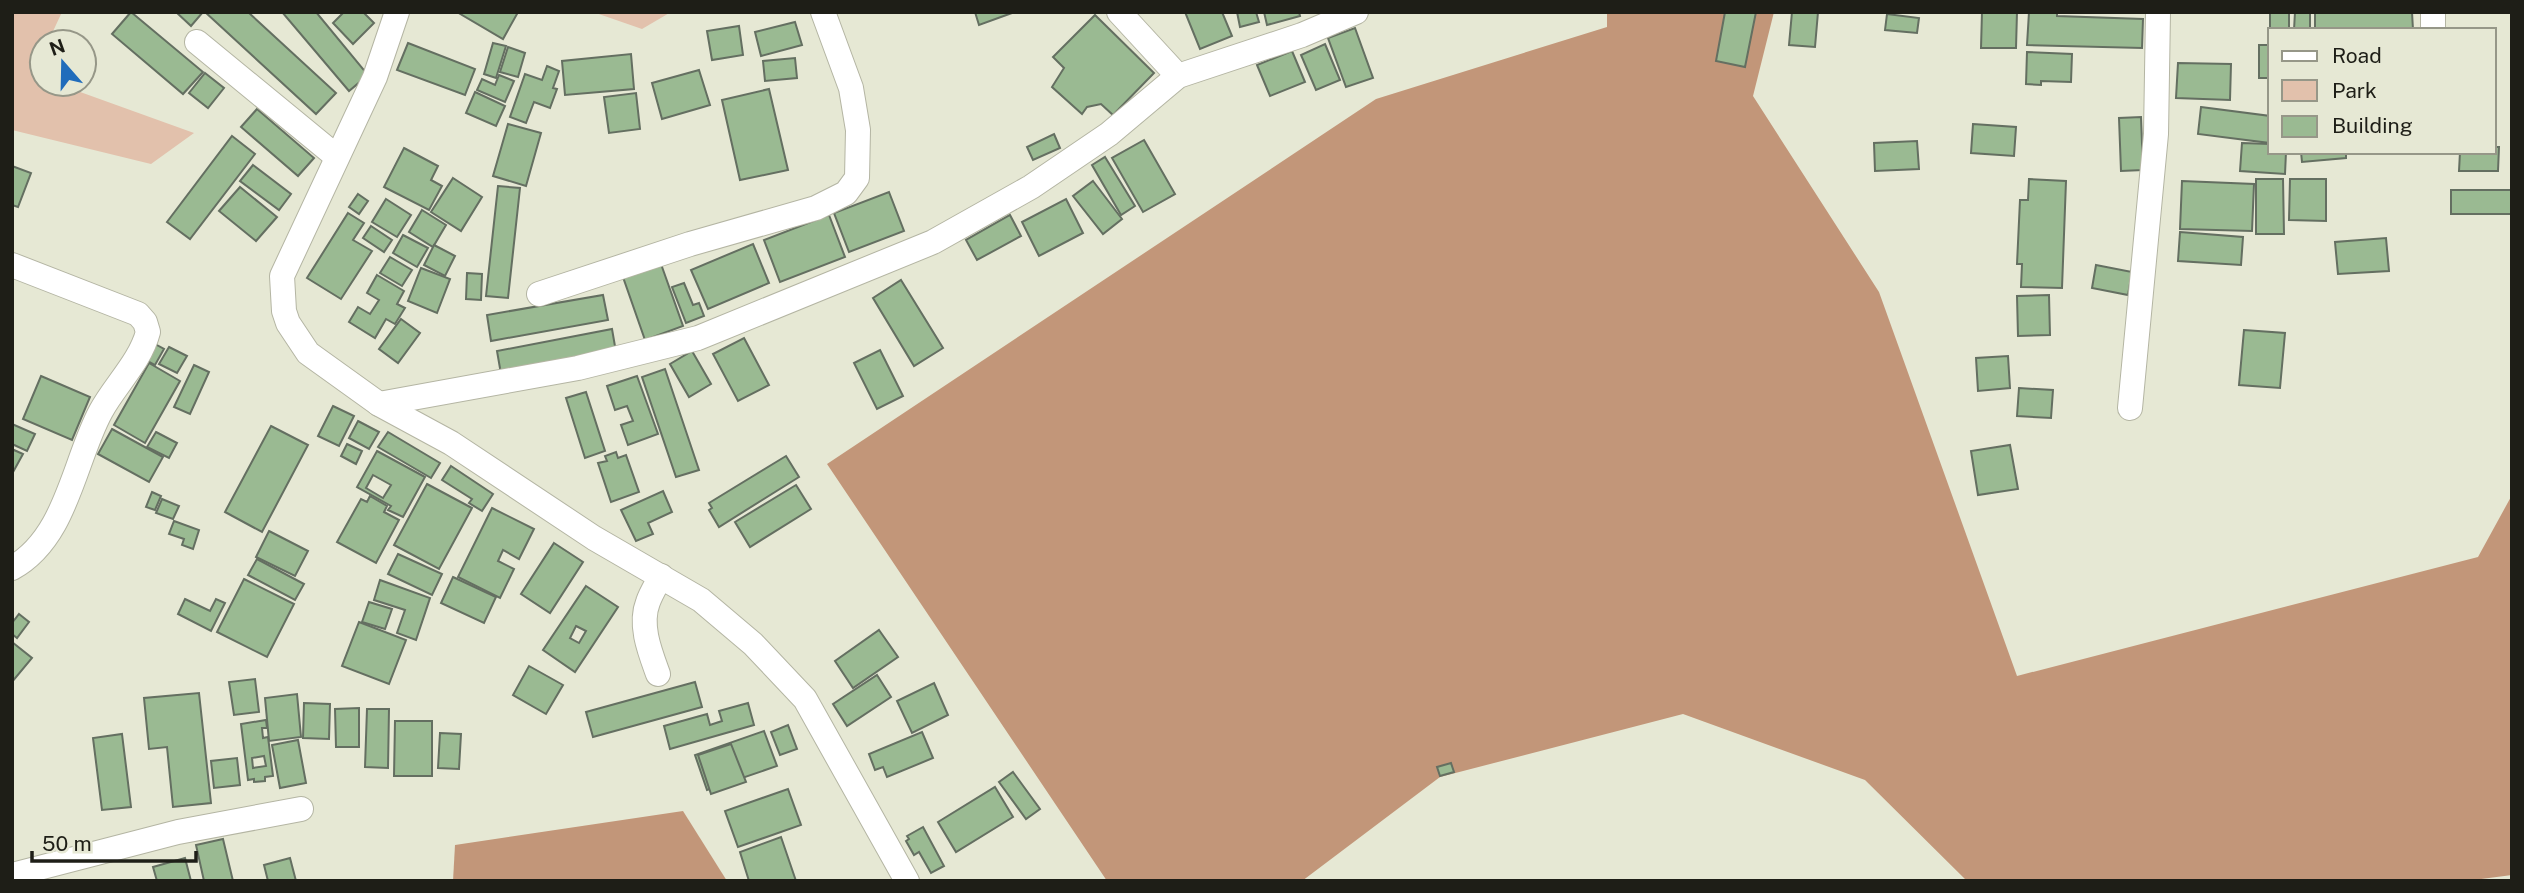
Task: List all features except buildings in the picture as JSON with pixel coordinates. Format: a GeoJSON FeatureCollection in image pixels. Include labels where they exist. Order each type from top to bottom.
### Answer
{"type":"FeatureCollection","features":[{"type":"Feature","properties":{"kind":"street"},"geometry":{"type":"LineString","coordinates":[[397,12],[375,77],[282,276],[284,311],[288,323],[308,353],[379,404],[451,443],[594,538],[701,600],[743,636],[804,699],[907,881]]}},
{"type":"Feature","properties":{"kind":"street"},"geometry":{"type":"LineString","coordinates":[[538,294],[690,244],[816,208],[846,193],[857,178],[858,130],[851,88],[823,12]]}},
{"type":"Feature","properties":{"kind":"street"},"geometry":{"type":"LineString","coordinates":[[1119,12],[1178,76]]}},
{"type":"Feature","properties":{"kind":"street"},"geometry":{"type":"LineString","coordinates":[[379,404],[578,368],[698,338],[824,288],[933,242],[1031,187],[1108,134],[1178,76],[1302,36],[1356,12]]}},
{"type":"Feature","properties":{"kind":"street"},"geometry":{"type":"LineString","coordinates":[[2130,408],[2156,134],[2158,12]]}},
{"type":"Feature","properties":{"kind":"street"},"geometry":{"type":"LineString","coordinates":[[197,42],[320,141],[337,158]]}},
{"type":"Feature","properties":{"kind":"street"},"geometry":{"type":"LineString","coordinates":[[12,265],[138,314],[145,322],[148,332],[131,367],[101,412],[64,509],[26,560],[12,568]]}},
{"type":"Feature","properties":{"kind":"street"},"geometry":{"type":"LineString","coordinates":[[658,674],[646,640],[645,620],[647,602],[661,576]]}},
{"type":"Feature","properties":{"kind":"street"},"geometry":{"type":"LineString","coordinates":[[12,875],[178,832],[301,809]]}},
{"type":"Feature","properties":{"kind":"green space"},"geometry":{"type":"Polygon","coordinates":[[[12,12],[62,12],[55,28],[28,28],[28,98],[97,98],[194,133],[151,164],[12,130],[12,12]]]}},
{"type":"Feature","properties":{"kind":"green space"},"geometry":{"type":"Polygon","coordinates":[[[593,12],[671,12],[642,29],[593,12]]]}},
{"type":"Feature","properties":{"kind":"shaded area"},"geometry":{"type":"Polygon","coordinates":[[[1607,12],[1774,12],[1753,96],[1879,292],[2017,676],[2478,557],[2512,495],[2512,875],[2466,881],[1967,881],[1865,780],[1683,714],[1440,777],[1302,881],[1107,881],[827,464],[1376,99],[1607,27],[1607,12]]]}},
{"type":"Feature","properties":{"kind":"shaded area"},"geometry":{"type":"Polygon","coordinates":[[[683,811],[727,881],[453,881],[455,845],[683,811]]]}}]}
